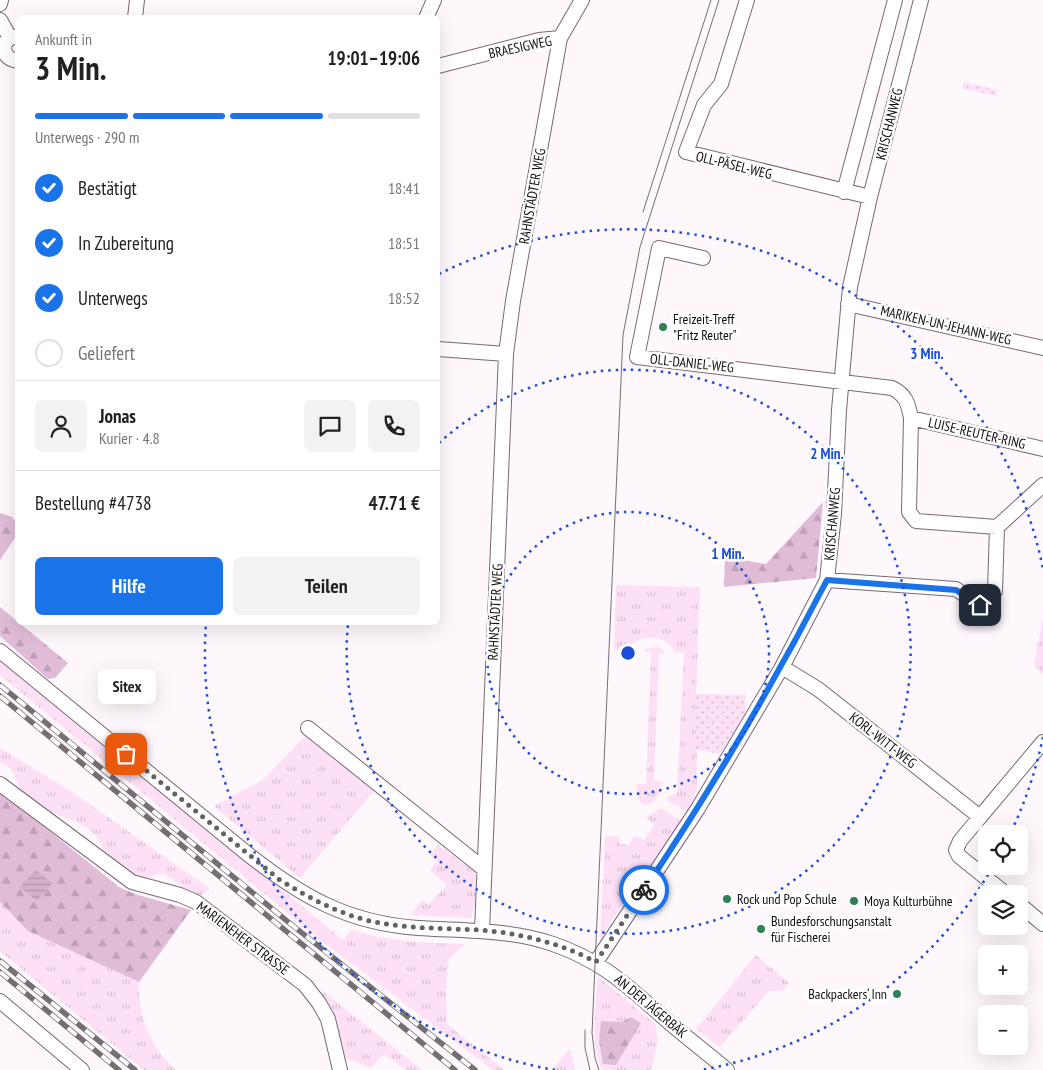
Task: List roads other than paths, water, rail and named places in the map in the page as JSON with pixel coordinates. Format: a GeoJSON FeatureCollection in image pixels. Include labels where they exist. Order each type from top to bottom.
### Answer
{"type":"FeatureCollection","features":[{"type":"Feature","properties":{"kind":"street"},"geometry":{"type":"LineString","coordinates":[[135,15],[137,0]]}},
{"type":"Feature","properties":{"kind":"street"},"geometry":{"type":"LineString","coordinates":[[427,15],[434,0]]}},
{"type":"Feature","properties":{"kind":"street","name":"BRAESIGWEG"},"geometry":{"type":"LineString","coordinates":[[440,65],[539,40],[560,38],[582,0]]}},
{"type":"Feature","properties":{"kind":"street","name":"OLL-PÄSEL-WEG"},"geometry":{"type":"LineString","coordinates":[[747,0],[736,41],[721,84],[704,104],[686,152],[870,197]]}},
{"type":"Feature","properties":{"kind":"street"},"geometry":{"type":"LineString","coordinates":[[844,192],[895,0]]}},
{"type":"Feature","properties":{"kind":"street","name":"KRISCHANWEG"},"geometry":{"type":"LineString","coordinates":[[596,962],[698,810],[782,667],[827,580],[834,514],[848,304],[870,197],[921,0]]}},
{"type":"Feature","properties":{"kind":"street"},"geometry":{"type":"LineString","coordinates":[[0,20],[14,37],[4,44],[4,53],[10,60],[15,61]]}},
{"type":"Feature","properties":{"kind":"street","name":"RAHNSTÄDTER WEG"},"geometry":{"type":"LineString","coordinates":[[482,930],[506,354],[513,301],[560,38]]}},
{"type":"Feature","properties":{"kind":"street","name":"OLL-DANIEL-WEG"},"geometry":{"type":"LineString","coordinates":[[703,258],[659,248],[637,357],[843,381]]}},
{"type":"Feature","properties":{"kind":"street","name":"MARIKEN-UN-JEHANN-WEG"},"geometry":{"type":"LineString","coordinates":[[848,304],[1043,348]]}},
{"type":"Feature","properties":{"kind":"street"},"geometry":{"type":"LineString","coordinates":[[440,349],[506,354]]}},
{"type":"Feature","properties":{"kind":"street","name":"LUISE-REUTER-RING"},"geometry":{"type":"LineString","coordinates":[[843,381],[892,388],[901,393],[908,401],[911,418],[909,512],[916,521],[997,526]]}},
{"type":"Feature","properties":{"kind":"street","name":"LUISE-REUTER-RING"},"geometry":{"type":"LineString","coordinates":[[911,418],[1043,448]]}},
{"type":"Feature","properties":{"kind":"street"},"geometry":{"type":"LineString","coordinates":[[827,580],[956,590],[980,605],[988,601],[995,592],[997,526],[1043,485]]}},
{"type":"Feature","properties":{"kind":"street","name":"AN DER JÄGERBÄK"},"geometry":{"type":"LineString","coordinates":[[0,652],[244,852],[280,880],[308,897],[338,911],[386,924],[482,930],[533,938],[596,962],[727,1070]]}},
{"type":"Feature","properties":{"kind":"street","name":"KORL-WITT-WEG"},"geometry":{"type":"LineString","coordinates":[[782,667],[818,689],[980,817]]}},
{"type":"Feature","properties":{"kind":"street"},"geometry":{"type":"LineString","coordinates":[[308,728],[484,869]]}},
{"type":"Feature","properties":{"kind":"street"},"geometry":{"type":"LineString","coordinates":[[995,885],[959,856],[956,850],[960,841],[1043,742]]}},
{"type":"Feature","properties":{"kind":"street","name":"MARIENEHER STRASSE"},"geometry":{"type":"LineString","coordinates":[[0,784],[132,882],[180,895],[196,902],[305,985],[319,1003],[328,1020],[340,1070]]}},
{"type":"Feature","properties":{"kind":"street"},"geometry":{"type":"LineString","coordinates":[[1028,910],[1041,919]]}},
{"type":"Feature","properties":{"kind":"street"},"geometry":{"type":"LineString","coordinates":[[0,1001],[82,1070]]}},
{"type":"Feature","properties":{"kind":"tram line"},"geometry":{"type":"LineString","coordinates":[[643,212],[711,0]]}},
{"type":"Feature","properties":{"kind":"tram line"},"geometry":{"type":"LineString","coordinates":[[599,1070],[595,1058],[592,1033],[623,335],[640,247],[719,0]]}},
{"type":"Feature","properties":{"kind":"tram line"},"geometry":{"type":"LineString","coordinates":[[585,1030],[585,1048],[590,1070]]}},
{"type":"Feature","properties":{"kind":"railway"},"geometry":{"type":"LineString","coordinates":[[0,685],[287,921],[475,1070]]}},
{"type":"Feature","properties":{"kind":"railway"},"geometry":{"type":"LineString","coordinates":[[0,696],[455,1070]]}},
{"type":"Feature","properties":{"kind":"railway"},"geometry":{"type":"LineString","coordinates":[[0,961],[135,1070]]}},
{"type":"Feature","properties":{"kind":"railway"},"geometry":{"type":"LineString","coordinates":[[0,972],[119,1070]]}},
{"type":"Feature","properties":{"kind":"place","name":"Freizeit-Treff \"Fritz Reuter\""},"geometry":{"type":"Point","coordinates":[663,327]}},
{"type":"Feature","properties":{"kind":"place","name":"Sitex"},"geometry":{"type":"Point","coordinates":[126,754]}},
{"type":"Feature","properties":{"kind":"place","name":"Rock und Pop Schule"},"geometry":{"type":"Point","coordinates":[727,899]}},
{"type":"Feature","properties":{"kind":"place","name":"Moya Kulturbühne"},"geometry":{"type":"Point","coordinates":[854,901]}},
{"type":"Feature","properties":{"kind":"place","name":"Bundesforschungsanstalt für Fischerei"},"geometry":{"type":"Point","coordinates":[761,929]}},
{"type":"Feature","properties":{"kind":"place","name":"Backpackers‘ Inn"},"geometry":{"type":"Point","coordinates":[897,994]}}]}
